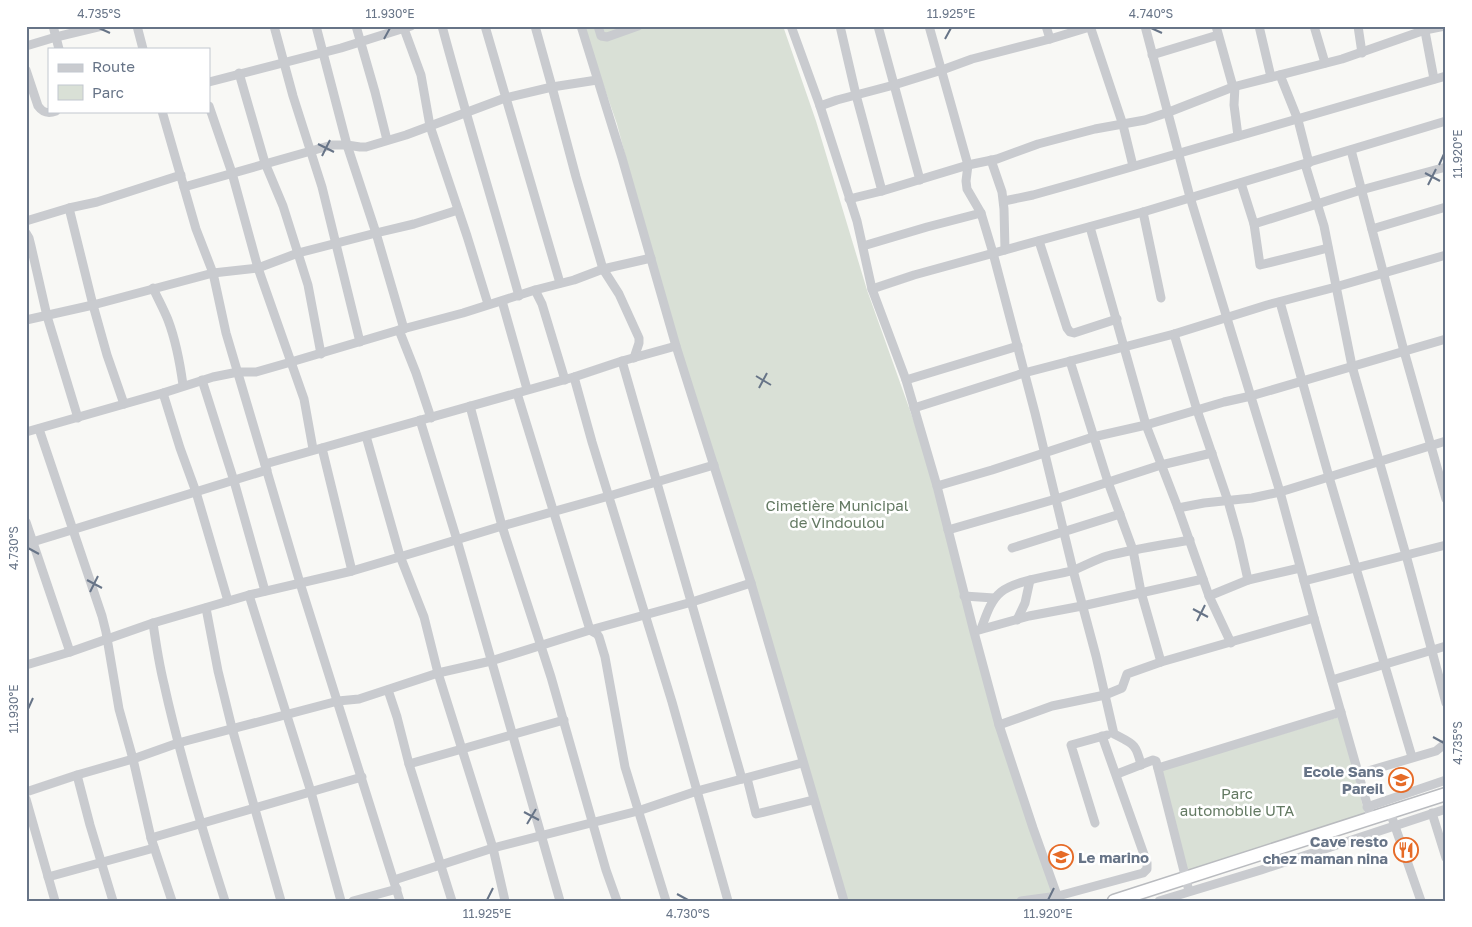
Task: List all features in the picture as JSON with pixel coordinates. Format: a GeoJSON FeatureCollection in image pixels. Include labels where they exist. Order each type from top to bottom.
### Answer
{"type":"FeatureCollection","features":[{"type":"Feature","properties":{"kind":"highway"},"geometry":{"type":"LineString","coordinates":[[1114,901],[1186,878],[1369,813],[1390,812],[1446,794]]}},
{"type":"Feature","properties":{"kind":"street"},"geometry":{"type":"LineString","coordinates":[[54,26],[59,48]]}},
{"type":"Feature","properties":{"kind":"street"},"geometry":{"type":"LineString","coordinates":[[26,46],[102,26]]}},
{"type":"Feature","properties":{"kind":"street"},"geometry":{"type":"LineString","coordinates":[[137,26],[143,48]]}},
{"type":"Feature","properties":{"kind":"street"},"geometry":{"type":"LineString","coordinates":[[274,26],[283,62],[322,187],[360,342]]}},
{"type":"Feature","properties":{"kind":"street"},"geometry":{"type":"LineString","coordinates":[[316,26],[347,144],[376,232],[402,329],[431,418]]}},
{"type":"Feature","properties":{"kind":"street"},"geometry":{"type":"LineString","coordinates":[[356,26],[387,140]]}},
{"type":"Feature","properties":{"kind":"street"},"geometry":{"type":"LineString","coordinates":[[442,26],[519,296]]}},
{"type":"Feature","properties":{"kind":"street"},"geometry":{"type":"LineString","coordinates":[[485,26],[560,283]]}},
{"type":"Feature","properties":{"kind":"street"},"geometry":{"type":"LineString","coordinates":[[534,26],[604,269],[619,294],[639,338],[634,358]]}},
{"type":"Feature","properties":{"kind":"street"},"geometry":{"type":"LineString","coordinates":[[582,26],[676,346],[751,583],[802,763],[844,901]]}},
{"type":"Feature","properties":{"kind":"street"},"geometry":{"type":"LineString","coordinates":[[598,26],[601,36],[607,37],[638,26]]}},
{"type":"Feature","properties":{"kind":"street"},"geometry":{"type":"LineString","coordinates":[[791,26],[820,106],[850,200],[863,246],[872,289],[906,380],[937,486],[964,596],[978,630],[999,725],[1058,898]]}},
{"type":"Feature","properties":{"kind":"street"},"geometry":{"type":"LineString","coordinates":[[840,26],[856,95],[882,191]]}},
{"type":"Feature","properties":{"kind":"street"},"geometry":{"type":"LineString","coordinates":[[878,26],[920,180]]}},
{"type":"Feature","properties":{"kind":"street"},"geometry":{"type":"LineString","coordinates":[[929,26],[968,165],[967,189],[981,213],[1018,346],[1114,734]]}},
{"type":"Feature","properties":{"kind":"street"},"geometry":{"type":"LineString","coordinates":[[1046,26],[1050,39]]}},
{"type":"Feature","properties":{"kind":"street"},"geometry":{"type":"LineString","coordinates":[[820,106],[894,85],[989,54],[1050,39],[1091,26],[1133,166]]}},
{"type":"Feature","properties":{"kind":"street"},"geometry":{"type":"LineString","coordinates":[[1145,26],[1190,197],[1280,492],[1369,813],[1446,780]]}},
{"type":"Feature","properties":{"kind":"street"},"geometry":{"type":"LineString","coordinates":[[1259,26],[1275,76],[1298,120],[1328,248],[1352,366],[1446,703]]}},
{"type":"Feature","properties":{"kind":"street"},"geometry":{"type":"LineString","coordinates":[[1314,26],[1325,63]]}},
{"type":"Feature","properties":{"kind":"street"},"geometry":{"type":"LineString","coordinates":[[1358,26],[1362,53]]}},
{"type":"Feature","properties":{"kind":"street"},"geometry":{"type":"LineString","coordinates":[[850,200],[991,160],[1038,144],[1169,112],[1234,87],[1362,53],[1425,28],[1445,26]]}},
{"type":"Feature","properties":{"kind":"street"},"geometry":{"type":"LineString","coordinates":[[210,82],[360,42],[405,27],[421,75],[430,126],[446,170],[488,304]]}},
{"type":"Feature","properties":{"kind":"street"},"geometry":{"type":"LineString","coordinates":[[1425,28],[1434,80]]}},
{"type":"Feature","properties":{"kind":"street"},"geometry":{"type":"LineString","coordinates":[[1152,55],[1217,31],[1234,87],[1238,136]]}},
{"type":"Feature","properties":{"kind":"street"},"geometry":{"type":"LineString","coordinates":[[26,70],[38,106],[46,113],[51,112]]}},
{"type":"Feature","properties":{"kind":"street"},"geometry":{"type":"LineString","coordinates":[[239,73],[265,163],[283,206],[308,285],[321,354]]}},
{"type":"Feature","properties":{"kind":"street"},"geometry":{"type":"LineString","coordinates":[[1004,200],[1032,195],[1446,76]]}},
{"type":"Feature","properties":{"kind":"street"},"geometry":{"type":"LineString","coordinates":[[184,187],[332,145],[347,144],[360,147],[387,140],[505,98],[552,87],[597,80]]}},
{"type":"Feature","properties":{"kind":"street"},"geometry":{"type":"LineString","coordinates":[[210,109],[232,173],[258,268],[304,399],[352,571]]}},
{"type":"Feature","properties":{"kind":"street"},"geometry":{"type":"LineString","coordinates":[[162,112],[196,229],[213,273],[224,325],[300,583],[400,901]]}},
{"type":"Feature","properties":{"kind":"street"},"geometry":{"type":"LineString","coordinates":[[872,289],[914,275],[1143,212],[1446,121]]}},
{"type":"Feature","properties":{"kind":"street"},"geometry":{"type":"LineString","coordinates":[[1351,150],[1404,351],[1446,499]]}},
{"type":"Feature","properties":{"kind":"street"},"geometry":{"type":"LineString","coordinates":[[991,160],[1004,200],[1005,250]]}},
{"type":"Feature","properties":{"kind":"street"},"geometry":{"type":"LineString","coordinates":[[1254,224],[1361,190],[1446,167]]}},
{"type":"Feature","properties":{"kind":"street"},"geometry":{"type":"LineString","coordinates":[[26,221],[97,202],[181,176]]}},
{"type":"Feature","properties":{"kind":"street"},"geometry":{"type":"LineString","coordinates":[[1241,183],[1254,224],[1260,265],[1328,248]]}},
{"type":"Feature","properties":{"kind":"street"},"geometry":{"type":"LineString","coordinates":[[1372,229],[1446,207]]}},
{"type":"Feature","properties":{"kind":"street"},"geometry":{"type":"LineString","coordinates":[[69,208],[107,355],[124,404]]}},
{"type":"Feature","properties":{"kind":"street"},"geometry":{"type":"LineString","coordinates":[[26,320],[93,305],[213,273],[258,268],[298,254],[376,232],[414,224],[458,210]]}},
{"type":"Feature","properties":{"kind":"street"},"geometry":{"type":"LineString","coordinates":[[1143,212],[1161,298]]}},
{"type":"Feature","properties":{"kind":"street"},"geometry":{"type":"LineString","coordinates":[[863,246],[981,213]]}},
{"type":"Feature","properties":{"kind":"street"},"geometry":{"type":"LineString","coordinates":[[1090,227],[1146,425],[1190,540],[1209,596],[1231,643]]}},
{"type":"Feature","properties":{"kind":"street"},"geometry":{"type":"LineString","coordinates":[[26,233],[32,246],[47,316],[78,418]]}},
{"type":"Feature","properties":{"kind":"street"},"geometry":{"type":"LineString","coordinates":[[1039,241],[1067,328],[1070,332],[1074,333],[1117,319]]}},
{"type":"Feature","properties":{"kind":"street"},"geometry":{"type":"LineString","coordinates":[[914,408],[1024,374],[1174,334],[1226,317],[1446,255]]}},
{"type":"Feature","properties":{"kind":"street"},"geometry":{"type":"LineString","coordinates":[[27,429],[39,429],[202,380],[238,372],[256,372],[463,313],[604,269],[651,258]]}},
{"type":"Feature","properties":{"kind":"street"},"geometry":{"type":"LineString","coordinates":[[153,288],[172,332],[178,353],[183,386]]}},
{"type":"Feature","properties":{"kind":"street"},"geometry":{"type":"LineString","coordinates":[[535,290],[569,378],[609,496],[672,702],[728,901]]}},
{"type":"Feature","properties":{"kind":"street"},"geometry":{"type":"LineString","coordinates":[[502,301],[527,389]]}},
{"type":"Feature","properties":{"kind":"street"},"geometry":{"type":"LineString","coordinates":[[1280,302],[1329,477],[1412,757]]}},
{"type":"Feature","properties":{"kind":"street"},"geometry":{"type":"LineString","coordinates":[[1174,334],[1228,501],[1248,580]]}},
{"type":"Feature","properties":{"kind":"street"},"geometry":{"type":"LineString","coordinates":[[937,486],[1093,437],[1146,425],[1251,396],[1446,339]]}},
{"type":"Feature","properties":{"kind":"street"},"geometry":{"type":"LineString","coordinates":[[29,543],[234,481],[318,448],[431,418],[676,346]]}},
{"type":"Feature","properties":{"kind":"street"},"geometry":{"type":"LineString","coordinates":[[906,380],[1018,346]]}},
{"type":"Feature","properties":{"kind":"street"},"geometry":{"type":"LineString","coordinates":[[622,361],[656,482],[756,814],[813,800]]}},
{"type":"Feature","properties":{"kind":"street"},"geometry":{"type":"LineString","coordinates":[[1070,361],[1093,437],[1133,550],[1141,592],[1161,662]]}},
{"type":"Feature","properties":{"kind":"street"},"geometry":{"type":"LineString","coordinates":[[202,380],[234,481],[265,591]]}},
{"type":"Feature","properties":{"kind":"street"},"geometry":{"type":"LineString","coordinates":[[163,393],[196,492],[228,601]]}},
{"type":"Feature","properties":{"kind":"street"},"geometry":{"type":"LineString","coordinates":[[517,393],[590,630],[599,637],[605,657],[625,767],[666,901]]}},
{"type":"Feature","properties":{"kind":"street"},"geometry":{"type":"LineString","coordinates":[[470,406],[502,526],[564,720],[617,901]]}},
{"type":"Feature","properties":{"kind":"street"},"geometry":{"type":"LineString","coordinates":[[420,420],[457,540],[560,901]]}},
{"type":"Feature","properties":{"kind":"street"},"geometry":{"type":"LineString","coordinates":[[39,429],[102,616],[119,709],[133,759],[151,838],[172,901]]}},
{"type":"Feature","properties":{"kind":"street"},"geometry":{"type":"LineString","coordinates":[[366,436],[400,556],[424,617],[438,673],[493,848],[505,901]]}},
{"type":"Feature","properties":{"kind":"street"},"geometry":{"type":"LineString","coordinates":[[1178,508],[1280,492],[1446,441]]}},
{"type":"Feature","properties":{"kind":"street"},"geometry":{"type":"LineString","coordinates":[[948,530],[1056,499],[1161,465],[1212,453]]}},
{"type":"Feature","properties":{"kind":"street"},"geometry":{"type":"LineString","coordinates":[[26,665],[228,601],[352,571],[714,465]]}},
{"type":"Feature","properties":{"kind":"street"},"geometry":{"type":"LineString","coordinates":[[1012,548],[1120,514]]}},
{"type":"Feature","properties":{"kind":"street"},"geometry":{"type":"LineString","coordinates":[[26,522],[29,543],[70,652]]}},
{"type":"Feature","properties":{"kind":"street"},"geometry":{"type":"LineString","coordinates":[[978,630],[994,598],[1003,590],[1030,580],[1072,570],[1104,557],[1190,540]]}},
{"type":"Feature","properties":{"kind":"street"},"geometry":{"type":"LineString","coordinates":[[1304,582],[1446,545]]}},
{"type":"Feature","properties":{"kind":"street"},"geometry":{"type":"LineString","coordinates":[[1209,596],[1248,580],[1300,568]]}},
{"type":"Feature","properties":{"kind":"street"},"geometry":{"type":"LineString","coordinates":[[978,630],[1203,579]]}},
{"type":"Feature","properties":{"kind":"street"},"geometry":{"type":"LineString","coordinates":[[1017,620],[1025,603],[1030,580]]}},
{"type":"Feature","properties":{"kind":"street"},"geometry":{"type":"LineString","coordinates":[[26,792],[178,743],[338,701],[359,699],[438,673],[491,661],[751,583]]}},
{"type":"Feature","properties":{"kind":"street"},"geometry":{"type":"LineString","coordinates":[[249,595],[311,792],[341,901]]}},
{"type":"Feature","properties":{"kind":"street"},"geometry":{"type":"LineString","coordinates":[[964,596],[994,598]]}},
{"type":"Feature","properties":{"kind":"street"},"geometry":{"type":"LineString","coordinates":[[206,608],[218,671],[232,728],[281,901]]}},
{"type":"Feature","properties":{"kind":"street"},"geometry":{"type":"LineString","coordinates":[[999,725],[1052,706],[1105,695],[1122,688],[1127,674],[1161,662],[1314,618]]}},
{"type":"Feature","properties":{"kind":"street"},"geometry":{"type":"LineString","coordinates":[[153,624],[178,743],[200,823],[225,901]]}},
{"type":"Feature","properties":{"kind":"street"},"geometry":{"type":"LineString","coordinates":[[1332,680],[1446,646]]}},
{"type":"Feature","properties":{"kind":"street"},"geometry":{"type":"LineString","coordinates":[[388,690],[452,901]]}},
{"type":"Feature","properties":{"kind":"street"},"geometry":{"type":"LineString","coordinates":[[1158,768],[1341,712]]}},
{"type":"Feature","properties":{"kind":"street"},"geometry":{"type":"LineString","coordinates":[[409,764],[564,720]]}},
{"type":"Feature","properties":{"kind":"street"},"geometry":{"type":"LineString","coordinates":[[1095,823],[1071,745],[1114,734],[1134,745],[1138,750],[1141,765]]}},
{"type":"Feature","properties":{"kind":"street"},"geometry":{"type":"LineString","coordinates":[[1021,901],[1058,898],[1143,873],[1147,869],[1147,864],[1117,774],[1102,736]]}},
{"type":"Feature","properties":{"kind":"street"},"geometry":{"type":"LineString","coordinates":[[1358,774],[1436,751],[1446,743]]}},
{"type":"Feature","properties":{"kind":"street"},"geometry":{"type":"LineString","coordinates":[[1117,774],[1155,760],[1189,892]]}},
{"type":"Feature","properties":{"kind":"street"},"geometry":{"type":"LineString","coordinates":[[353,901],[441,864],[493,848],[638,811],[697,791],[802,763]]}},
{"type":"Feature","properties":{"kind":"street"},"geometry":{"type":"LineString","coordinates":[[77,775],[113,901]]}},
{"type":"Feature","properties":{"kind":"street"},"geometry":{"type":"LineString","coordinates":[[151,838],[362,777]]}},
{"type":"Feature","properties":{"kind":"street"},"geometry":{"type":"LineString","coordinates":[[26,799],[55,901]]}},
{"type":"Feature","properties":{"kind":"street"},"geometry":{"type":"LineString","coordinates":[[1159,901],[1261,870],[1446,809]]}},
{"type":"Feature","properties":{"kind":"street"},"geometry":{"type":"LineString","coordinates":[[1390,812],[1421,901]]}},
{"type":"Feature","properties":{"kind":"street"},"geometry":{"type":"LineString","coordinates":[[1432,813],[1446,858]]}},
{"type":"Feature","properties":{"kind":"street"},"geometry":{"type":"LineString","coordinates":[[48,877],[154,848]]}},
{"type":"Feature","properties":{"kind":"green space","name":"Cimetière Municipal de Vindoulou"},"geometry":{"type":"Polygon","coordinates":[[[583,26],[783,26],[816,121],[867,290],[937,486],[999,725],[1058,901],[848,901],[676,346],[617,124],[583,26]]]}},
{"type":"Feature","properties":{"kind":"green space","name":"Parc automoblie UTA"},"geometry":{"type":"Polygon","coordinates":[[[1339,717],[1365,814],[1187,871],[1159,771],[1339,717]]]}},
{"type":"Feature","properties":{"kind":"place","name":"Ecole Sans Pareil"},"geometry":{"type":"Point","coordinates":[1401,780]}},
{"type":"Feature","properties":{"kind":"place","name":"Cave resto chez maman nina"},"geometry":{"type":"Point","coordinates":[1406,850]}},
{"type":"Feature","properties":{"kind":"place","name":"Le marino"},"geometry":{"type":"Point","coordinates":[1061,857]}}]}
